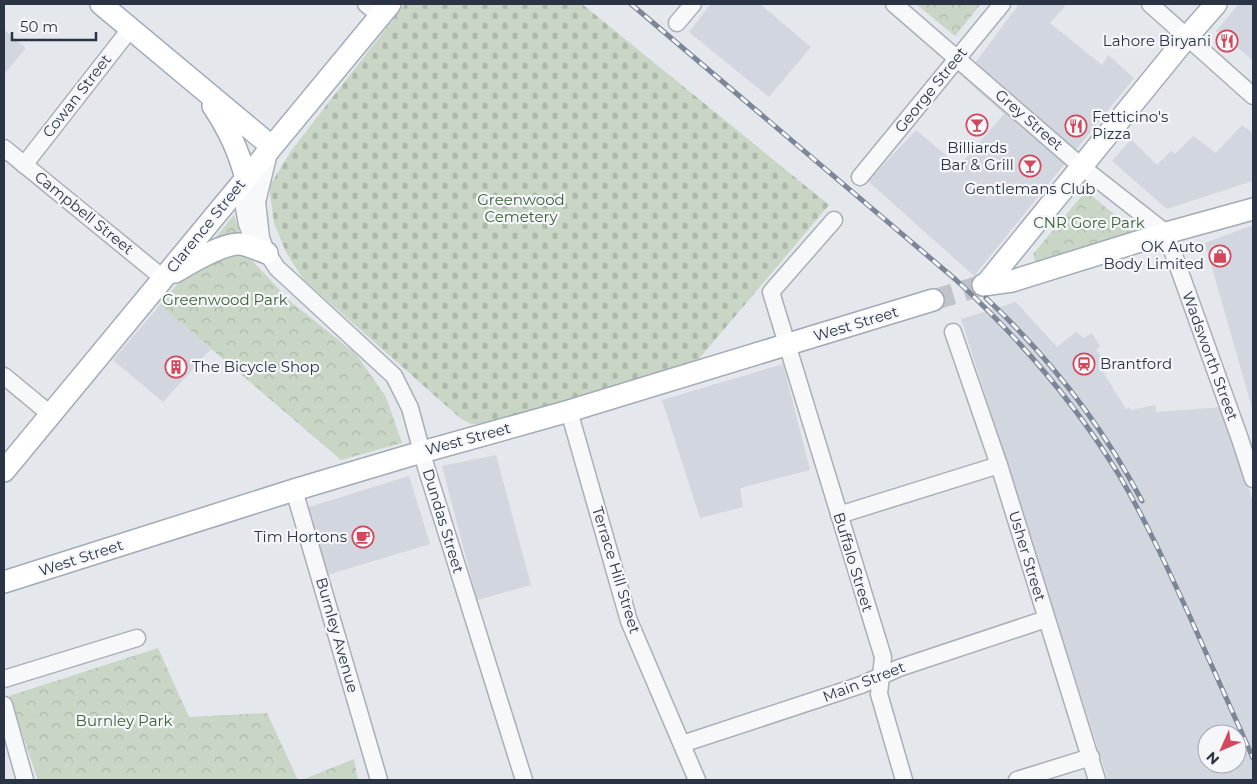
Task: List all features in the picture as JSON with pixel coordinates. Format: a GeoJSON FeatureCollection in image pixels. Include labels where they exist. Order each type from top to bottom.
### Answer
{"type":"FeatureCollection","features":[{"type":"Feature","properties":{"kind":"main road"},"geometry":{"type":"LineString","coordinates":[[101,4],[271,146]]}},
{"type":"Feature","properties":{"kind":"main road"},"geometry":{"type":"LineString","coordinates":[[1216,4],[985,284],[1012,280],[1166,233],[1253,209]]}},
{"type":"Feature","properties":{"kind":"main road","name":"Clarence Street"},"geometry":{"type":"LineString","coordinates":[[4,471],[246,178],[379,8]]}},
{"type":"Feature","properties":{"kind":"main road"},"geometry":{"type":"LineString","coordinates":[[201,87],[229,130],[240,154],[246,178]]}},
{"type":"Feature","properties":{"kind":"main road"},"geometry":{"type":"LineString","coordinates":[[164,278],[198,259],[231,245],[241,244],[267,253]]}},
{"type":"Feature","properties":{"kind":"main road","name":"West Street"},"geometry":{"type":"LineString","coordinates":[[4,582],[294,490],[569,411],[933,300]]}},
{"type":"Feature","properties":{"kind":"street"},"geometry":{"type":"LineString","coordinates":[[676,22],[693,4]]}},
{"type":"Feature","properties":{"kind":"street","name":"Grey Street"},"geometry":{"type":"LineString","coordinates":[[894,4],[1082,167],[1166,233]]}},
{"type":"Feature","properties":{"kind":"street","name":"George Street"},"geometry":{"type":"LineString","coordinates":[[860,177],[1002,4]]}},
{"type":"Feature","properties":{"kind":"street"},"geometry":{"type":"LineString","coordinates":[[1150,4],[1253,96]]}},
{"type":"Feature","properties":{"kind":"street","name":"Cowan Street"},"geometry":{"type":"LineString","coordinates":[[24,165],[131,28]]}},
{"type":"Feature","properties":{"kind":"street","name":"Dundas Street"},"geometry":{"type":"LineString","coordinates":[[267,253],[261,238],[257,202],[271,146]]}},
{"type":"Feature","properties":{"kind":"street","name":"Campbell Street"},"geometry":{"type":"LineString","coordinates":[[4,148],[164,278]]}},
{"type":"Feature","properties":{"kind":"street","name":"Dundas Street"},"geometry":{"type":"LineString","coordinates":[[246,178],[244,208],[247,224],[253,239],[267,253],[277,268],[394,376],[410,408],[421,452],[524,780]]}},
{"type":"Feature","properties":{"kind":"street"},"geometry":{"type":"LineString","coordinates":[[788,344],[771,292],[834,220]]}},
{"type":"Feature","properties":{"kind":"street","name":"Wadsworth Street"},"geometry":{"type":"LineString","coordinates":[[1166,233],[1247,437],[1253,479]]}},
{"type":"Feature","properties":{"kind":"street","name":"Usher Street"},"geometry":{"type":"LineString","coordinates":[[952,332],[999,466],[1097,780]]}},
{"type":"Feature","properties":{"kind":"street","name":"Buffalo Street"},"geometry":{"type":"LineString","coordinates":[[788,344],[883,658],[879,694],[904,780]]}},
{"type":"Feature","properties":{"kind":"street"},"geometry":{"type":"LineString","coordinates":[[4,376],[50,414]]}},
{"type":"Feature","properties":{"kind":"street","name":"Terrace Hill Street"},"geometry":{"type":"LineString","coordinates":[[569,411],[628,621],[696,780]]}},
{"type":"Feature","properties":{"kind":"street"},"geometry":{"type":"LineString","coordinates":[[839,516],[999,466]]}},
{"type":"Feature","properties":{"kind":"street","name":"Burnley Avenue"},"geometry":{"type":"LineString","coordinates":[[294,490],[379,780]]}},
{"type":"Feature","properties":{"kind":"street","name":"Main Street"},"geometry":{"type":"LineString","coordinates":[[682,744],[861,686],[882,675],[1046,619]]}},
{"type":"Feature","properties":{"kind":"street"},"geometry":{"type":"LineString","coordinates":[[4,679],[136,638]]}},
{"type":"Feature","properties":{"kind":"street"},"geometry":{"type":"LineString","coordinates":[[4,705],[25,780]]}},
{"type":"Feature","properties":{"kind":"street"},"geometry":{"type":"LineString","coordinates":[[1017,780],[1091,757]]}},
{"type":"Feature","properties":{"kind":"shaded area"},"geometry":{"type":"Polygon","coordinates":[[[711,4],[760,4],[811,47],[769,97],[689,32],[711,4]]]}},
{"type":"Feature","properties":{"kind":"shaded area"},"geometry":{"type":"Polygon","coordinates":[[[1019,4],[1067,4],[1050,23],[1102,65],[1108,55],[1134,78],[974,276],[868,181],[916,130],[959,166],[1004,114],[964,78],[1019,4]]]}},
{"type":"Feature","properties":{"kind":"shaded area"},"geometry":{"type":"Polygon","coordinates":[[[1239,4],[1253,4],[1253,60],[1216,31],[1239,4]]]}},
{"type":"Feature","properties":{"kind":"shaded area"},"geometry":{"type":"Polygon","coordinates":[[[4,30],[26,48],[4,74],[4,30]]]}},
{"type":"Feature","properties":{"kind":"shaded area"},"geometry":{"type":"Polygon","coordinates":[[[1242,125],[1253,133],[1253,181],[1167,209],[1112,161],[1131,139],[1157,165],[1171,151],[1175,154],[1193,136],[1216,153],[1242,125]]]}},
{"type":"Feature","properties":{"kind":"shaded area"},"geometry":{"type":"Polygon","coordinates":[[[1253,225],[1253,408],[1252,408],[1205,243],[1253,225]]]}},
{"type":"Feature","properties":{"kind":"shaded area"},"geometry":{"type":"Polygon","coordinates":[[[1016,302],[1057,347],[1076,332],[1084,338],[1092,333],[1100,346],[1096,350],[1108,364],[1103,372],[1126,409],[1129,407],[1132,410],[1155,405],[1156,412],[1223,407],[1253,503],[1253,780],[1108,780],[961,319],[1016,302]]]}},
{"type":"Feature","properties":{"kind":"shaded area"},"geometry":{"type":"Polygon","coordinates":[[[160,305],[211,349],[163,402],[113,360],[160,305]]]}},
{"type":"Feature","properties":{"kind":"shaded area"},"geometry":{"type":"Polygon","coordinates":[[[783,364],[810,470],[740,488],[743,507],[700,518],[662,400],[783,364]]]}},
{"type":"Feature","properties":{"kind":"shaded area"},"geometry":{"type":"Polygon","coordinates":[[[496,455],[531,585],[477,600],[442,466],[496,455]]]}},
{"type":"Feature","properties":{"kind":"shaded area"},"geometry":{"type":"Polygon","coordinates":[[[409,476],[430,544],[327,575],[306,508],[409,476]]]}},
{"type":"Feature","properties":{"kind":"green space","name":"Greenwood Cemetery"},"geometry":{"type":"Polygon","coordinates":[[[405,4],[582,4],[829,205],[693,366],[487,424],[471,424],[460,418],[303,279],[286,252],[274,223],[269,187],[291,151],[405,4]]]}},
{"type":"Feature","properties":{"kind":"green space"},"geometry":{"type":"Polygon","coordinates":[[[916,4],[981,4],[955,36],[916,4]]]}},
{"type":"Feature","properties":{"kind":"green space","name":"CNR Gore Park"},"geometry":{"type":"Polygon","coordinates":[[[1086,191],[1137,233],[1036,264],[1033,254],[1086,191]]]}},
{"type":"Feature","properties":{"kind":"green space","name":"Greenwood Park"},"geometry":{"type":"Polygon","coordinates":[[[234,215],[247,255],[290,301],[356,354],[386,397],[402,443],[341,460],[160,305],[234,215]]]}},
{"type":"Feature","properties":{"kind":"green space","name":"Burnley Park"},"geometry":{"type":"Polygon","coordinates":[[[158,648],[189,717],[267,713],[298,780],[38,780],[9,696],[158,648]]]}},
{"type":"Feature","properties":{"kind":"green space"},"geometry":{"type":"Polygon","coordinates":[[[354,759],[358,780],[302,780],[354,759]]]}},
{"type":"Feature","properties":{"kind":"tunnel"},"geometry":{"type":"LineString","coordinates":[[933,300],[983,285]]}},
{"type":"Feature","properties":{"kind":"railway"},"geometry":{"type":"LineString","coordinates":[[631,4],[955,279],[1001,324],[1044,371],[1102,448],[1138,510],[1182,599],[1253,758]]}},
{"type":"Feature","properties":{"kind":"railway"},"geometry":{"type":"LineString","coordinates":[[986,298],[1031,344],[1073,393],[1110,446],[1142,501]]}},
{"type":"Feature","properties":{"kind":"place","name":"Lahore Biryani"},"geometry":{"type":"Point","coordinates":[1227,41]}},
{"type":"Feature","properties":{"kind":"place","name":"Billiards Bar & Grill"},"geometry":{"type":"Point","coordinates":[977,125]}},
{"type":"Feature","properties":{"kind":"place","name":"Fetticino's Pizza"},"geometry":{"type":"Point","coordinates":[1076,126]}},
{"type":"Feature","properties":{"kind":"place","name":"Gentlemans Club"},"geometry":{"type":"Point","coordinates":[1030,166]}},
{"type":"Feature","properties":{"kind":"place","name":"OK Auto Body Limited"},"geometry":{"type":"Point","coordinates":[1220,256]}},
{"type":"Feature","properties":{"kind":"place","name":"Brantford"},"geometry":{"type":"Point","coordinates":[1084,364]}},
{"type":"Feature","properties":{"kind":"place","name":"The Bicycle Shop"},"geometry":{"type":"Point","coordinates":[176,367]}},
{"type":"Feature","properties":{"kind":"place","name":"Tim Hortons"},"geometry":{"type":"Point","coordinates":[363,537]}}]}
